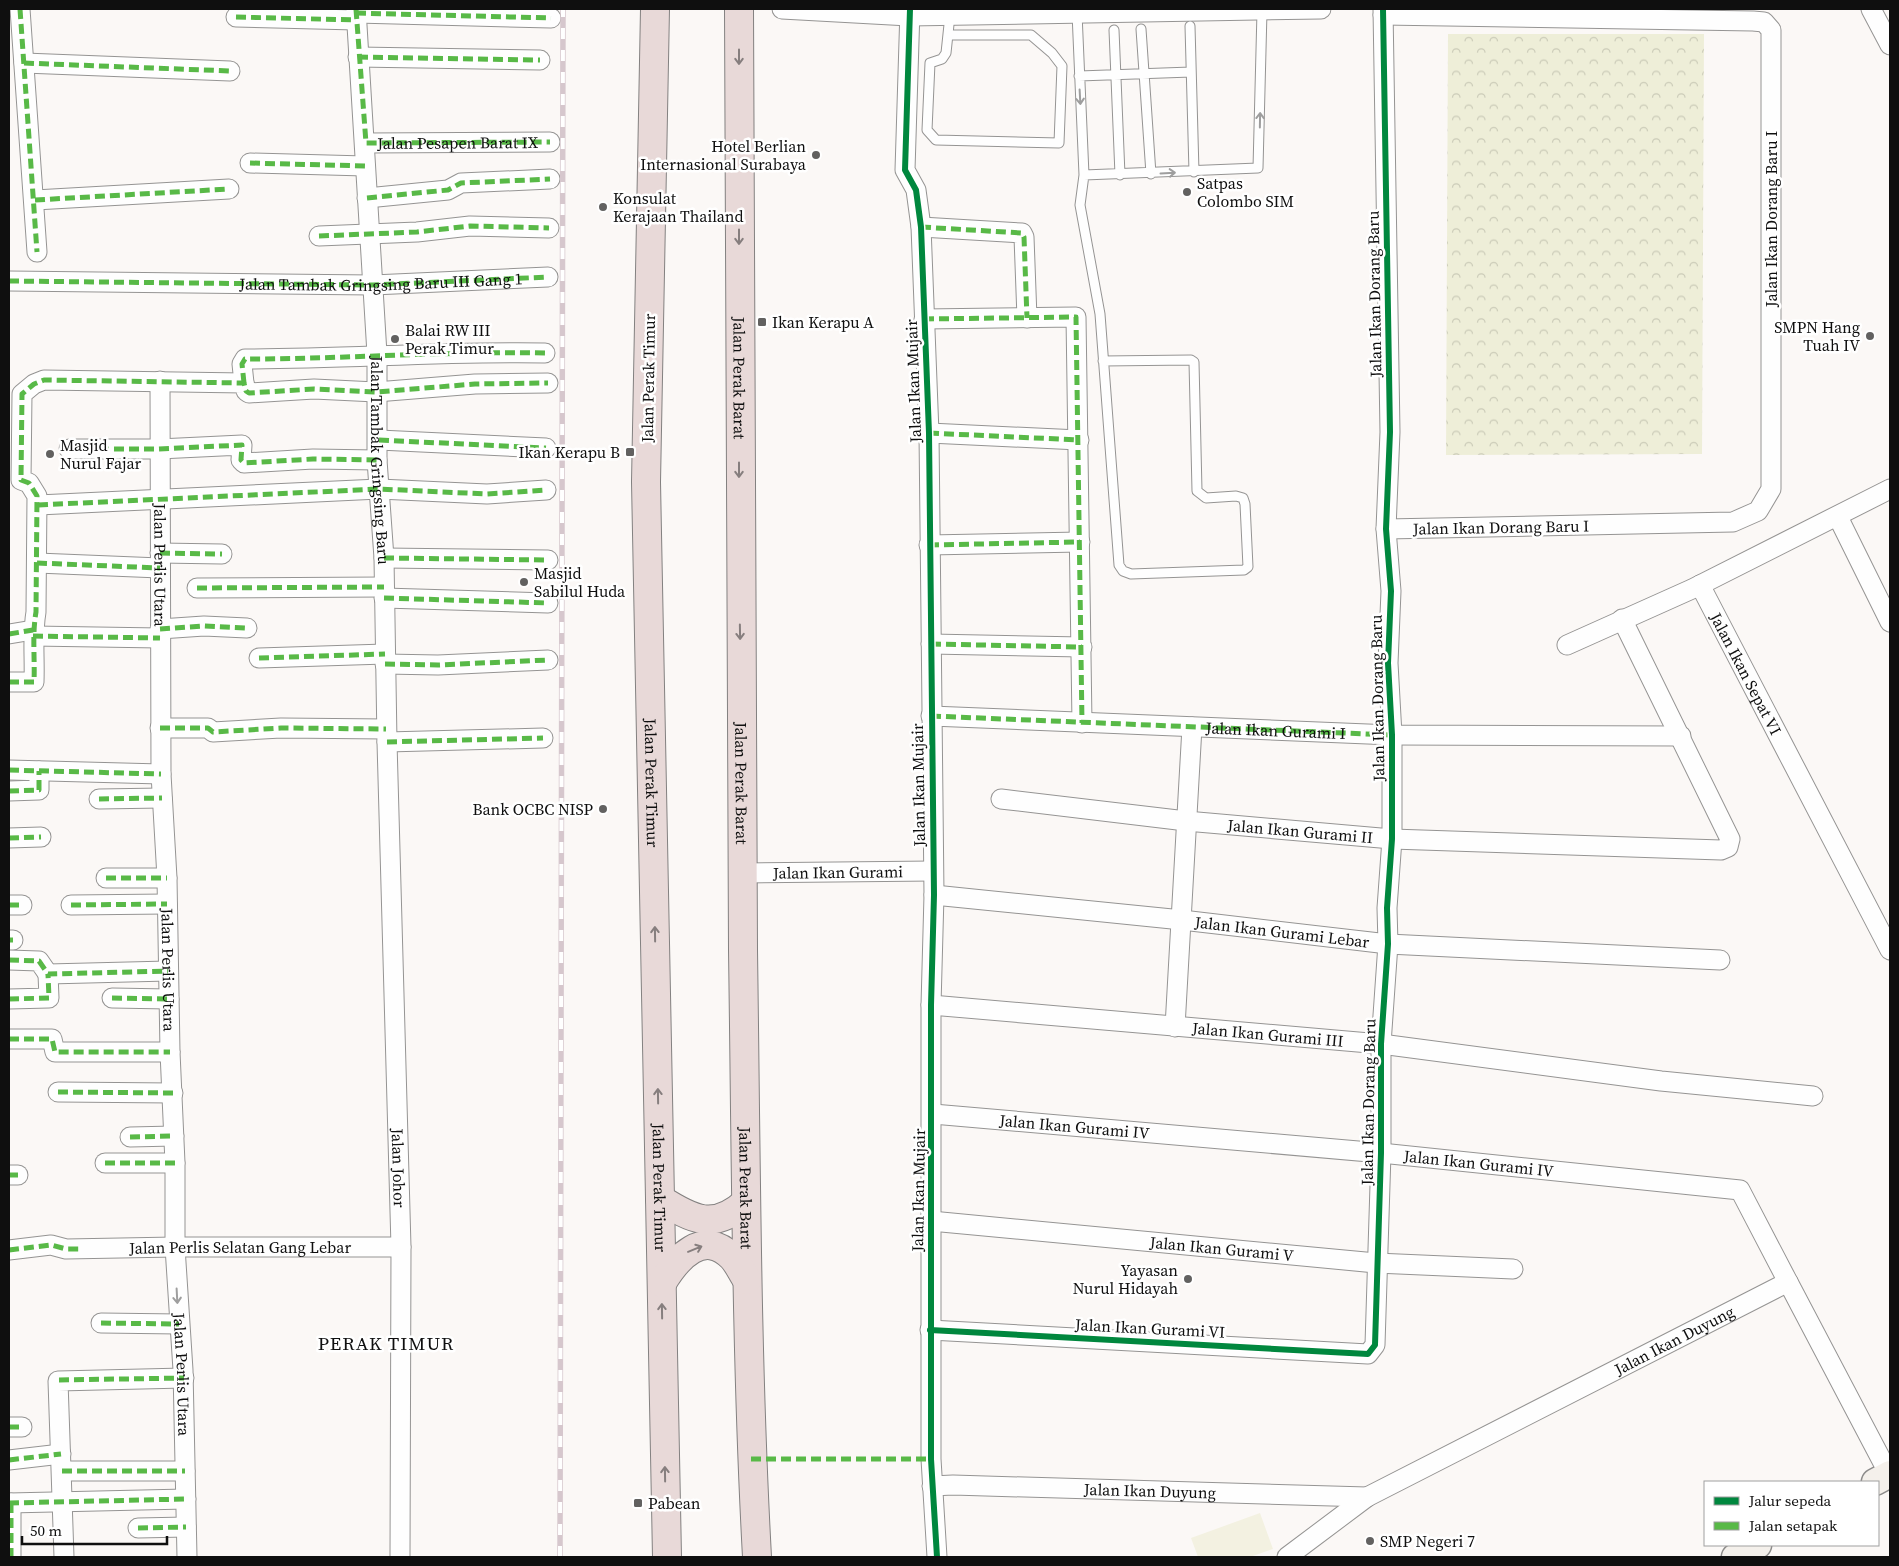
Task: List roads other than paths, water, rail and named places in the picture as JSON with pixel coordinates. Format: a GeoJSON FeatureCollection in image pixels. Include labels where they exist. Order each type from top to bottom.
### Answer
{"type":"FeatureCollection","features":[{"type":"Feature","properties":{"kind":"highway","name":"Jalan Perak Timur"},"geometry":{"type":"LineString","coordinates":[[655,9],[646,482],[667,1557]]}},
{"type":"Feature","properties":{"kind":"highway","name":"Jalan Perak Barat"},"geometry":{"type":"LineString","coordinates":[[740,9],[739,487],[746,1202],[752,1459],[757,1557]]}},
{"type":"Feature","properties":{"kind":"highway"},"geometry":{"type":"LineString","coordinates":[[660,1199],[686,1216],[699,1220],[720,1218],[732,1214],[746,1202]]}},
{"type":"Feature","properties":{"kind":"highway"},"geometry":{"type":"LineString","coordinates":[[662,1283],[678,1258],[691,1249],[703,1245],[726,1252],[734,1259],[747,1280]]}},
{"type":"Feature","properties":{"kind":"street"},"geometry":{"type":"LineString","coordinates":[[20,9],[35,200],[37,252]]}},
{"type":"Feature","properties":{"kind":"street"},"geometry":{"type":"LineString","coordinates":[[782,9],[909,12],[950,15],[1321,9]]}},
{"type":"Feature","properties":{"kind":"street"},"geometry":{"type":"LineString","coordinates":[[1871,9],[1883,17],[1890,45]]}},
{"type":"Feature","properties":{"kind":"street","name":"Jalan Ikan Mujair"},"geometry":{"type":"LineString","coordinates":[[909,12],[905,170],[916,190],[921,227],[929,433],[934,895],[931,1005],[933,1114],[930,1330],[932,1486],[937,1557]]}},
{"type":"Feature","properties":{"kind":"street","name":"Jalan Ikan Dorang Baru"},"geometry":{"type":"LineString","coordinates":[[1368,1354],[1375,1345],[1376,1264],[1381,1153],[1381,1044],[1388,944],[1387,908],[1392,839],[1392,735],[1388,663],[1391,591],[1386,529],[1390,432],[1383,12]]}},
{"type":"Feature","properties":{"kind":"street","name":"Jalan Ikan Dorang Baru I"},"geometry":{"type":"LineString","coordinates":[[1383,12],[1753,21],[1764,22],[1770,30],[1771,489],[1758,511],[1733,522],[1386,529]]}},
{"type":"Feature","properties":{"kind":"street"},"geometry":{"type":"LineString","coordinates":[[236,17],[356,14],[551,18]]}},
{"type":"Feature","properties":{"kind":"street","name":"Jalan Tambak Gringsing Baru"},"geometry":{"type":"LineString","coordinates":[[356,14],[366,143],[365,166],[378,354],[376,392],[379,440],[377,460],[384,558],[388,778]]}},
{"type":"Feature","properties":{"kind":"street"},"geometry":{"type":"LineString","coordinates":[[358,57],[540,60]]}},
{"type":"Feature","properties":{"kind":"street"},"geometry":{"type":"LineString","coordinates":[[24,63],[230,71]]}},
{"type":"Feature","properties":{"kind":"street","name":"Jalan Pesapen Barat IX"},"geometry":{"type":"LineString","coordinates":[[366,143],[550,142]]}},
{"type":"Feature","properties":{"kind":"street"},"geometry":{"type":"LineString","coordinates":[[250,162],[365,166]]}},
{"type":"Feature","properties":{"kind":"street"},"geometry":{"type":"LineString","coordinates":[[367,198],[448,190],[461,183],[550,179]]}},
{"type":"Feature","properties":{"kind":"street"},"geometry":{"type":"LineString","coordinates":[[35,200],[229,189]]}},
{"type":"Feature","properties":{"kind":"street"},"geometry":{"type":"LineString","coordinates":[[319,236],[417,232],[470,226],[549,228]]}},
{"type":"Feature","properties":{"kind":"street"},"geometry":{"type":"LineString","coordinates":[[921,227],[1022,232],[1024,237],[1027,318]]}},
{"type":"Feature","properties":{"kind":"street","name":"Jalan Tambak Gringsing Baru III Gang 1"},"geometry":{"type":"LineString","coordinates":[[9,281],[373,285],[548,277]]}},
{"type":"Feature","properties":{"kind":"street"},"geometry":{"type":"LineString","coordinates":[[924,319],[1076,317],[1082,723]]}},
{"type":"Feature","properties":{"kind":"street"},"geometry":{"type":"LineString","coordinates":[[245,380],[245,358],[308,359],[378,354],[469,351],[545,353]]}},
{"type":"Feature","properties":{"kind":"street"},"geometry":{"type":"LineString","coordinates":[[9,682],[34,682],[33,633],[36,612],[38,505],[37,496],[31,485],[21,479],[22,394],[28,388],[44,380],[160,382],[245,380],[314,389],[376,392],[475,384],[548,383]]}},
{"type":"Feature","properties":{"kind":"street","name":"Jalan Perlis Utara"},"geometry":{"type":"LineString","coordinates":[[160,382],[160,774],[167,878],[170,1052],[175,1163],[175,1247],[184,1378],[187,1557]]}},
{"type":"Feature","properties":{"kind":"street"},"geometry":{"type":"LineString","coordinates":[[929,433],[1079,440]]}},
{"type":"Feature","properties":{"kind":"street"},"geometry":{"type":"LineString","coordinates":[[379,440],[546,448]]}},
{"type":"Feature","properties":{"kind":"street"},"geometry":{"type":"LineString","coordinates":[[69,449],[159,449],[242,445],[241,460],[244,463],[313,459],[377,460]]}},
{"type":"Feature","properties":{"kind":"street"},"geometry":{"type":"LineString","coordinates":[[38,505],[379,488],[487,494],[546,490]]}},
{"type":"Feature","properties":{"kind":"street"},"geometry":{"type":"LineString","coordinates":[[1567,645],[1700,585],[1838,517],[1890,489]]}},
{"type":"Feature","properties":{"kind":"street"},"geometry":{"type":"LineString","coordinates":[[1838,517],[1890,622]]}},
{"type":"Feature","properties":{"kind":"street"},"geometry":{"type":"LineString","coordinates":[[929,545],[1080,542]]}},
{"type":"Feature","properties":{"kind":"street"},"geometry":{"type":"LineString","coordinates":[[37,563],[160,560],[222,554]]}},
{"type":"Feature","properties":{"kind":"street"},"geometry":{"type":"LineString","coordinates":[[384,558],[548,560]]}},
{"type":"Feature","properties":{"kind":"street","name":"Jalan Ikan Sepat VI"},"geometry":{"type":"LineString","coordinates":[[1700,585],[1890,950]]}},
{"type":"Feature","properties":{"kind":"street"},"geometry":{"type":"LineString","coordinates":[[197,588],[384,593],[548,603]]}},
{"type":"Feature","properties":{"kind":"street"},"geometry":{"type":"LineString","coordinates":[[1622,619],[1681,736]]}},
{"type":"Feature","properties":{"kind":"street"},"geometry":{"type":"LineString","coordinates":[[9,634],[160,634],[204,626],[248,628]]}},
{"type":"Feature","properties":{"kind":"street"},"geometry":{"type":"LineString","coordinates":[[931,644],[1082,647]]}},
{"type":"Feature","properties":{"kind":"street"},"geometry":{"type":"LineString","coordinates":[[259,658],[385,659],[438,665],[548,660]]}},
{"type":"Feature","properties":{"kind":"street","name":"Jalan Ikan Gurami I"},"geometry":{"type":"LineString","coordinates":[[931,716],[1392,735],[1681,736]]}},
{"type":"Feature","properties":{"kind":"street"},"geometry":{"type":"LineString","coordinates":[[1175,1027],[1192,727]]}},
{"type":"Feature","properties":{"kind":"street"},"geometry":{"type":"LineString","coordinates":[[160,728],[208,728],[212,732],[281,728],[386,736],[543,738]]}},
{"type":"Feature","properties":{"kind":"street","name":"Jalan Ikan Gurami II"},"geometry":{"type":"LineString","coordinates":[[1001,799],[1186,821],[1392,839],[1721,850],[1728,847],[1730,840],[1681,736]]}},
{"type":"Feature","properties":{"kind":"street"},"geometry":{"type":"LineString","coordinates":[[9,770],[160,774]]}},
{"type":"Feature","properties":{"kind":"street"},"geometry":{"type":"LineString","coordinates":[[9,791],[39,790],[39,772]]}},
{"type":"Feature","properties":{"kind":"street","name":"Jalan Johor"},"geometry":{"type":"LineString","coordinates":[[388,778],[400,1248],[400,1557]]}},
{"type":"Feature","properties":{"kind":"street"},"geometry":{"type":"LineString","coordinates":[[99,800],[162,798]]}},
{"type":"Feature","properties":{"kind":"street"},"geometry":{"type":"LineString","coordinates":[[9,838],[41,837]]}},
{"type":"Feature","properties":{"kind":"street","name":"Jalan Ikan Gurami"},"geometry":{"type":"LineString","coordinates":[[743,873],[933,871]]}},
{"type":"Feature","properties":{"kind":"street"},"geometry":{"type":"LineString","coordinates":[[106,878],[167,878]]}},
{"type":"Feature","properties":{"kind":"street","name":"Jalan Ikan Gurami Lebar"},"geometry":{"type":"LineString","coordinates":[[934,895],[1182,920],[1388,944],[1720,960]]}},
{"type":"Feature","properties":{"kind":"street"},"geometry":{"type":"LineString","coordinates":[[71,905],[167,904]]}},
{"type":"Feature","properties":{"kind":"street"},"geometry":{"type":"LineString","coordinates":[[9,960],[37,960],[47,971],[49,998],[9,999]]}},
{"type":"Feature","properties":{"kind":"street"},"geometry":{"type":"LineString","coordinates":[[47,971],[168,971]]}},
{"type":"Feature","properties":{"kind":"street"},"geometry":{"type":"LineString","coordinates":[[112,998],[169,999]]}},
{"type":"Feature","properties":{"kind":"street","name":"Jalan Ikan Gurami III"},"geometry":{"type":"LineString","coordinates":[[931,1005],[1381,1044],[1661,1081],[1813,1096]]}},
{"type":"Feature","properties":{"kind":"street"},"geometry":{"type":"LineString","coordinates":[[9,1039],[52,1039],[55,1052],[170,1052]]}},
{"type":"Feature","properties":{"kind":"street"},"geometry":{"type":"LineString","coordinates":[[58,1092],[173,1094]]}},
{"type":"Feature","properties":{"kind":"street","name":"Jalan Ikan Gurami IV"},"geometry":{"type":"LineString","coordinates":[[933,1114],[1381,1153],[1740,1190],[1788,1282]]}},
{"type":"Feature","properties":{"kind":"street"},"geometry":{"type":"LineString","coordinates":[[130,1137],[174,1136]]}},
{"type":"Feature","properties":{"kind":"street"},"geometry":{"type":"LineString","coordinates":[[105,1163],[175,1163]]}},
{"type":"Feature","properties":{"kind":"street","name":"Jalan Ikan Gurami V"},"geometry":{"type":"LineString","coordinates":[[931,1221],[1376,1264],[1513,1269]]}},
{"type":"Feature","properties":{"kind":"street","name":"Jalan Perlis Selatan Gang Lebar"},"geometry":{"type":"LineString","coordinates":[[9,1250],[51,1245],[66,1249],[175,1247],[400,1248]]}},
{"type":"Feature","properties":{"kind":"street"},"geometry":{"type":"LineString","coordinates":[[1788,1282],[1890,1475],[1877,1481]]}},
{"type":"Feature","properties":{"kind":"street","name":"Jalan Ikan Duyung"},"geometry":{"type":"LineString","coordinates":[[1287,1557],[1367,1497],[1788,1282]]}},
{"type":"Feature","properties":{"kind":"street"},"geometry":{"type":"LineString","coordinates":[[101,1322],[179,1324]]}},
{"type":"Feature","properties":{"kind":"street","name":"Jalan Ikan Gurami VI"},"geometry":{"type":"LineString","coordinates":[[930,1330],[1368,1354]]}},
{"type":"Feature","properties":{"kind":"street"},"geometry":{"type":"LineString","coordinates":[[64,1557],[58,1380],[184,1378]]}},
{"type":"Feature","properties":{"kind":"street"},"geometry":{"type":"LineString","coordinates":[[9,1460],[185,1471]]}},
{"type":"Feature","properties":{"kind":"street","name":"Jalan Ikan Duyung"},"geometry":{"type":"LineString","coordinates":[[932,1486],[953,1485],[1367,1497]]}},
{"type":"Feature","properties":{"kind":"street"},"geometry":{"type":"LineString","coordinates":[[11,1557],[10,1503],[186,1499]]}},
{"type":"Feature","properties":{"kind":"street"},"geometry":{"type":"LineString","coordinates":[[138,1528],[186,1527]]}},
{"type":"Feature","properties":{"kind":"street"},"geometry":{"type":"LineString","coordinates":[[1735,1557],[1756,1546]]}},
{"type":"Feature","properties":{"kind":"lane"},"geometry":{"type":"LineString","coordinates":[[1084,176],[1258,168],[1262,11]]}},
{"type":"Feature","properties":{"kind":"lane"},"geometry":{"type":"LineString","coordinates":[[1068,12],[1079,76],[1084,176],[1080,205],[1100,314],[1120,565],[1123,571],[1130,574],[1244,570],[1248,566],[1249,558],[1243,498],[1236,496],[1206,498],[1197,491],[1194,362],[1191,360],[1104,361]]}},
{"type":"Feature","properties":{"kind":"lane"},"geometry":{"type":"LineString","coordinates":[[1031,35],[1034,14]]}},
{"type":"Feature","properties":{"kind":"lane"},"geometry":{"type":"LineString","coordinates":[[948,35],[1031,35],[1052,53],[1062,66],[1059,143],[936,140],[927,130],[930,63],[942,59],[946,54],[950,15]]}},
{"type":"Feature","properties":{"kind":"lane"},"geometry":{"type":"LineString","coordinates":[[1190,26],[1194,172]]}},
{"type":"Feature","properties":{"kind":"lane"},"geometry":{"type":"LineString","coordinates":[[1141,29],[1151,174]]}},
{"type":"Feature","properties":{"kind":"lane"},"geometry":{"type":"LineString","coordinates":[[1114,30],[1120,175]]}},
{"type":"Feature","properties":{"kind":"lane"},"geometry":{"type":"LineString","coordinates":[[1079,76],[1191,72]]}},
{"type":"Feature","properties":{"kind":"railway"},"geometry":{"type":"LineString","coordinates":[[560,1557],[563,9]]}},
{"type":"Feature","properties":{"kind":"place","name":"Hotel Berlian Internasional Surabaya"},"geometry":{"type":"Point","coordinates":[816,155]}},
{"type":"Feature","properties":{"kind":"place","name":"Satpas Colombo SIM"},"geometry":{"type":"Point","coordinates":[1187,192]}},
{"type":"Feature","properties":{"kind":"place","name":"Konsulat Kerajaan Thailand"},"geometry":{"type":"Point","coordinates":[603,207]}},
{"type":"Feature","properties":{"kind":"place","name":"Ikan Kerapu A"},"geometry":{"type":"Point","coordinates":[762,322]}},
{"type":"Feature","properties":{"kind":"place","name":"SMPN Hang Tuah IV"},"geometry":{"type":"Point","coordinates":[1870,336]}},
{"type":"Feature","properties":{"kind":"place","name":"Balai RW III Perak Timur"},"geometry":{"type":"Point","coordinates":[395,339]}},
{"type":"Feature","properties":{"kind":"place","name":"Ikan Kerapu B"},"geometry":{"type":"Point","coordinates":[630,452]}},
{"type":"Feature","properties":{"kind":"place","name":"Masjid Nurul Fajar"},"geometry":{"type":"Point","coordinates":[50,454]}},
{"type":"Feature","properties":{"kind":"place","name":"Masjid Sabilul Huda"},"geometry":{"type":"Point","coordinates":[524,582]}},
{"type":"Feature","properties":{"kind":"place","name":"Bank OCBC NISP"},"geometry":{"type":"Point","coordinates":[603,809]}},
{"type":"Feature","properties":{"kind":"place","name":"Yayasan Nurul Hidayah"},"geometry":{"type":"Point","coordinates":[1188,1279]}},
{"type":"Feature","properties":{"kind":"place","name":"Pabean"},"geometry":{"type":"Point","coordinates":[638,1503]}},
{"type":"Feature","properties":{"kind":"place","name":"SMP Negeri 7"},"geometry":{"type":"Point","coordinates":[1370,1541]}},
{"type":"Feature","properties":{"kind":"district","name":"PERAK TIMUR"},"geometry":{"type":"Point","coordinates":[386,1343]}}]}
